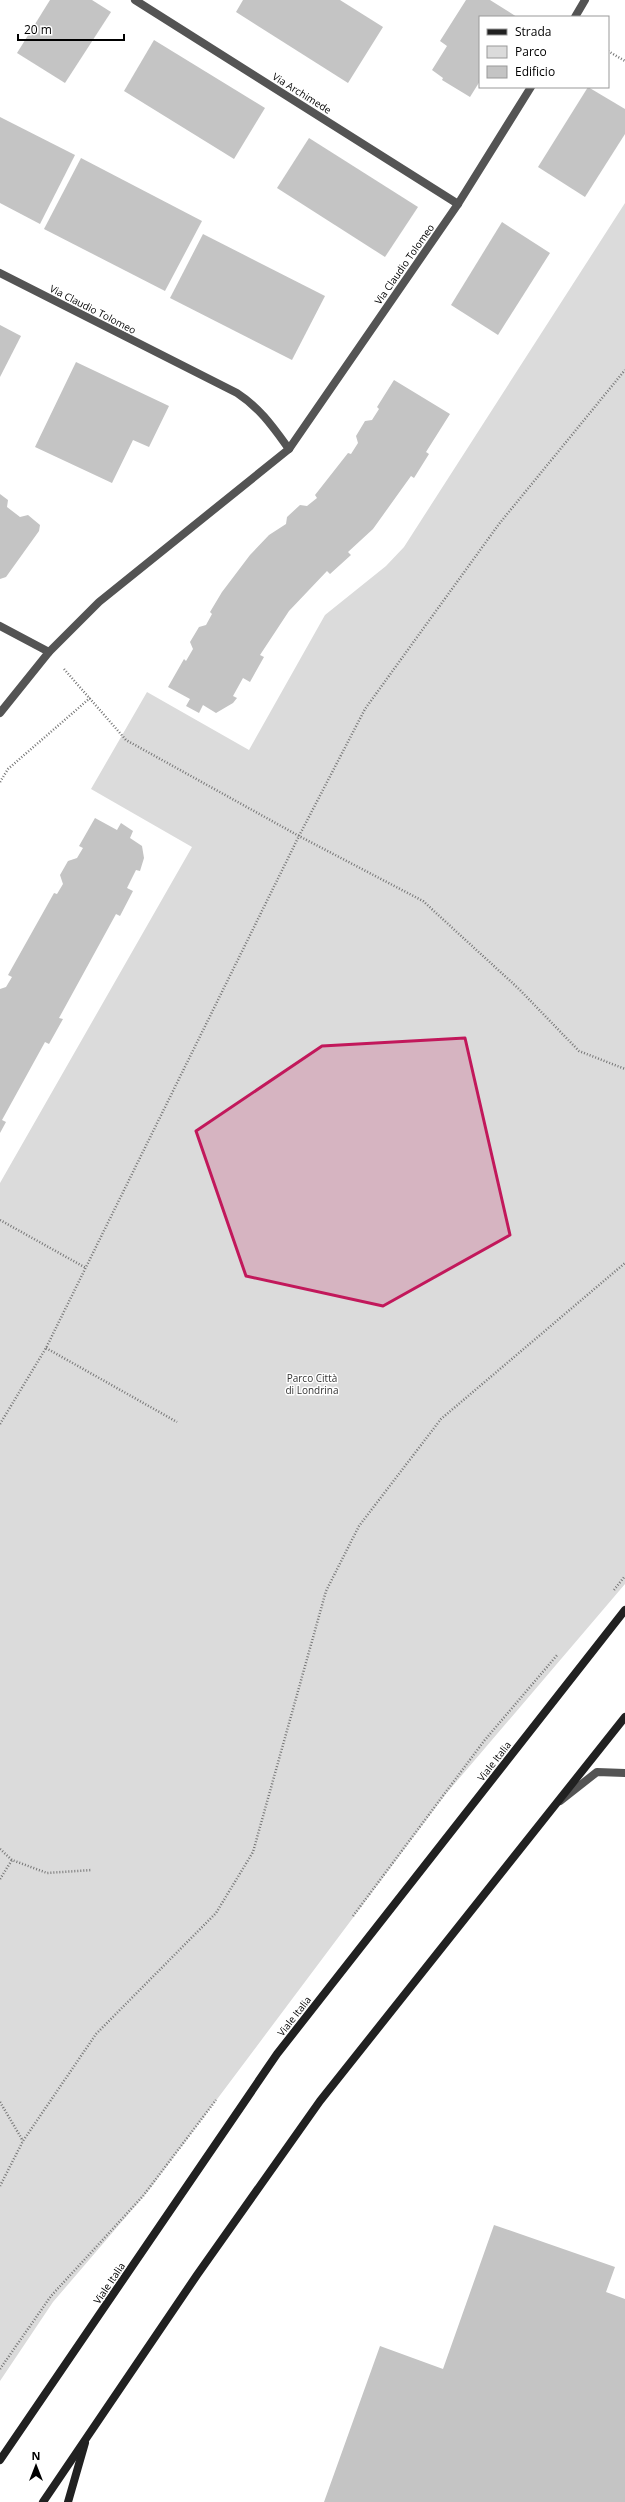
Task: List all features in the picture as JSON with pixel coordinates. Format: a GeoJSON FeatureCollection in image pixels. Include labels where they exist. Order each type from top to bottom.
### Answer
{"type":"FeatureCollection","features":[{"type":"Feature","properties":{"kind":"main road","name":"Viale Italia"},"geometry":{"type":"LineString","coordinates":[[1,2456],[277,2054],[625,1610]]}},
{"type":"Feature","properties":{"kind":"main road"},"geometry":{"type":"LineString","coordinates":[[43,2502],[320,2101],[625,1717]]}},
{"type":"Feature","properties":{"kind":"main road"},"geometry":{"type":"LineString","coordinates":[[68,2502],[88,2435]]}},
{"type":"Feature","properties":{"kind":"street","name":"Via Archimede"},"geometry":{"type":"LineString","coordinates":[[135,0],[458,204]]}},
{"type":"Feature","properties":{"kind":"street"},"geometry":{"type":"LineString","coordinates":[[576,16],[585,0]]}},
{"type":"Feature","properties":{"kind":"street","name":"Via Claudio Tolomeo"},"geometry":{"type":"LineString","coordinates":[[0,713],[49,652],[99,602],[138,568],[288,449],[458,204],[530,88]]}},
{"type":"Feature","properties":{"kind":"street","name":"Via Claudio Tolomeo"},"geometry":{"type":"LineString","coordinates":[[0,273],[237,393],[254,404],[267,418],[288,449]]}},
{"type":"Feature","properties":{"kind":"street"},"geometry":{"type":"LineString","coordinates":[[0,626],[49,652]]}},
{"type":"Feature","properties":{"kind":"street"},"geometry":{"type":"LineString","coordinates":[[552,1808],[597,1772],[625,1773]]}},
{"type":"Feature","properties":{"kind":"path"},"geometry":{"type":"LineString","coordinates":[[609,52],[625,61]]}},
{"type":"Feature","properties":{"kind":"path"},"geometry":{"type":"LineString","coordinates":[[0,1424],[46,1348],[299,836],[365,709],[499,524],[625,370]]}},
{"type":"Feature","properties":{"kind":"path"},"geometry":{"type":"LineString","coordinates":[[49,652],[126,740],[299,836],[423,901],[519,989],[579,1050],[625,1069]]}},
{"type":"Feature","properties":{"kind":"path"},"geometry":{"type":"LineString","coordinates":[[0,782],[8,769],[90,698]]}},
{"type":"Feature","properties":{"kind":"path"},"geometry":{"type":"LineString","coordinates":[[0,1220],[86,1268]]}},
{"type":"Feature","properties":{"kind":"path"},"geometry":{"type":"LineString","coordinates":[[0,2186],[23,2141],[96,2034],[216,1913],[253,1852],[326,1591],[359,1526],[441,1419],[625,1263]]}},
{"type":"Feature","properties":{"kind":"path"},"geometry":{"type":"LineString","coordinates":[[46,1348],[177,1422]]}},
{"type":"Feature","properties":{"kind":"path"},"geometry":{"type":"LineString","coordinates":[[0,1850],[12,1860],[47,1873],[92,1870]]}},
{"type":"Feature","properties":{"kind":"path"},"geometry":{"type":"LineString","coordinates":[[0,1879],[12,1860]]}},
{"type":"Feature","properties":{"kind":"path"},"geometry":{"type":"LineString","coordinates":[[0,2102],[23,2141]]}},
{"type":"Feature","properties":{"kind":"highlighted area"},"geometry":{"type":"Polygon","coordinates":[[[465,1038],[510,1235],[383,1306],[246,1276],[196,1131],[322,1046],[465,1038]]]}},
{"type":"Feature","properties":{"kind":"green space","name":"Parco Città di Londrina"},"geometry":{"type":"Polygon","coordinates":[[[625,203],[625,1584],[445,1795],[149,2190],[53,2302],[0,2381],[0,1183],[192,847],[91,789],[147,692],[249,750],[325,615],[386,566],[404,547],[625,203]]]}},
{"type":"Feature","properties":{"kind":"building"},"geometry":{"type":"Polygon","coordinates":[[[50,0],[92,0],[111,12],[65,83],[17,53],[50,0]]]}},
{"type":"Feature","properties":{"kind":"building"},"geometry":{"type":"Polygon","coordinates":[[[243,0],[340,0],[383,27],[348,83],[236,12],[243,0]]]}},
{"type":"Feature","properties":{"kind":"building"},"geometry":{"type":"Polygon","coordinates":[[[466,0],[490,0],[515,16],[479,16],[479,83],[470,97],[442,80],[443,78],[432,70],[447,46],[440,41],[466,0]]]}},
{"type":"Feature","properties":{"kind":"building"},"geometry":{"type":"Polygon","coordinates":[[[154,40],[265,108],[234,159],[124,91],[154,40]]]}},
{"type":"Feature","properties":{"kind":"building"},"geometry":{"type":"Polygon","coordinates":[[[587,88],[625,109],[625,134],[585,197],[538,167],[587,88]]]}},
{"type":"Feature","properties":{"kind":"building"},"geometry":{"type":"Polygon","coordinates":[[[0,117],[75,155],[40,224],[0,203],[0,117]]]}},
{"type":"Feature","properties":{"kind":"building"},"geometry":{"type":"Polygon","coordinates":[[[309,138],[418,207],[385,257],[277,188],[309,138]]]}},
{"type":"Feature","properties":{"kind":"building"},"geometry":{"type":"Polygon","coordinates":[[[81,158],[202,221],[165,291],[44,229],[81,158]]]}},
{"type":"Feature","properties":{"kind":"building"},"geometry":{"type":"Polygon","coordinates":[[[502,222],[550,253],[498,335],[451,305],[502,222]]]}},
{"type":"Feature","properties":{"kind":"building"},"geometry":{"type":"Polygon","coordinates":[[[203,234],[325,296],[292,360],[170,298],[203,234]]]}},
{"type":"Feature","properties":{"kind":"building"},"geometry":{"type":"Polygon","coordinates":[[[0,325],[21,336],[0,377],[0,325]]]}},
{"type":"Feature","properties":{"kind":"building"},"geometry":{"type":"Polygon","coordinates":[[[76,362],[169,406],[149,447],[133,440],[112,483],[35,447],[76,362]]]}},
{"type":"Feature","properties":{"kind":"building"},"geometry":{"type":"Polygon","coordinates":[[[394,380],[450,414],[426,452],[429,454],[414,478],[411,476],[373,529],[348,552],[351,555],[330,574],[327,571],[289,611],[260,655],[264,657],[250,682],[243,678],[233,696],[237,698],[233,703],[216,713],[203,705],[199,713],[186,706],[190,699],[168,687],[184,659],[186,661],[193,649],[190,642],[199,627],[206,625],[212,614],[210,612],[222,592],[250,555],[269,535],[286,524],[287,517],[300,505],[307,506],[317,498],[315,495],[348,453],[351,454],[358,443],[356,436],[365,421],[372,420],[379,409],[377,407],[394,380]]]}},
{"type":"Feature","properties":{"kind":"building"},"geometry":{"type":"Polygon","coordinates":[[[0,494],[8,500],[7,507],[20,517],[28,515],[40,525],[39,531],[6,577],[0,579],[0,494]]]}},
{"type":"Feature","properties":{"kind":"building"},"geometry":{"type":"Polygon","coordinates":[[[95,818],[117,830],[121,823],[133,831],[130,838],[142,846],[144,858],[140,871],[136,870],[127,888],[133,891],[120,916],[116,914],[59,1018],[63,1019],[49,1044],[45,1042],[2,1120],[6,1122],[0,1133],[0,989],[6,987],[12,977],[8,975],[54,893],[57,894],[63,884],[60,875],[68,861],[77,858],[83,848],[79,846],[95,818]]]}},
{"type":"Feature","properties":{"kind":"building"},"geometry":{"type":"Polygon","coordinates":[[[494,2225],[615,2267],[606,2292],[625,2299],[625,2502],[324,2502],[380,2346],[443,2369],[494,2225]]]}}]}
